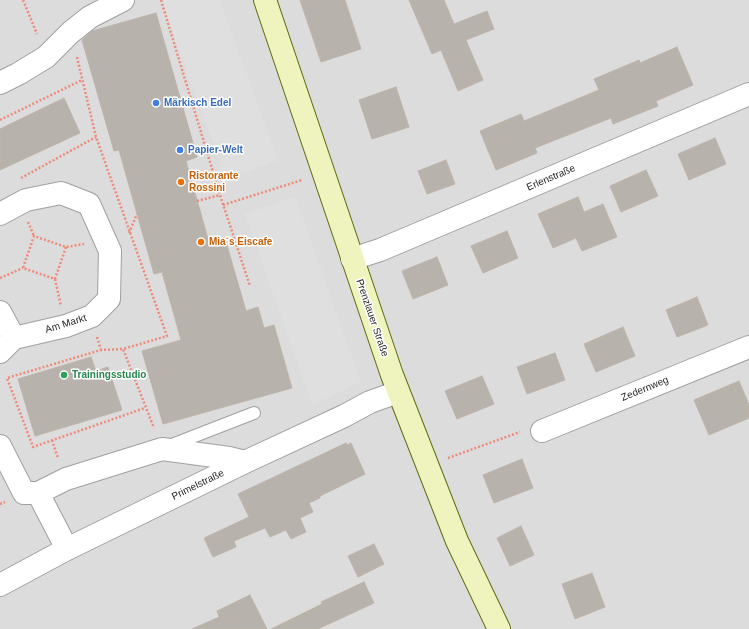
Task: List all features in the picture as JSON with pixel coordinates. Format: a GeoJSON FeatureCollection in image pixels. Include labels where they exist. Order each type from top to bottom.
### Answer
{"type":"FeatureCollection","features":[{"type":"Feature","properties":{"kind":"main road","name":"Prenzlauer Straße"},"geometry":{"type":"LineString","coordinates":[[265,0],[398,392],[457,541],[498,629]]}},
{"type":"Feature","properties":{"kind":"street"},"geometry":{"type":"LineString","coordinates":[[0,83],[46,57],[71,32],[90,17],[122,0]]}},
{"type":"Feature","properties":{"kind":"street","name":"Erlenstraße"},"geometry":{"type":"LineString","coordinates":[[352,258],[380,250],[749,94]]}},
{"type":"Feature","properties":{"kind":"street","name":"Am Markt"},"geometry":{"type":"LineString","coordinates":[[0,214],[26,200],[61,193],[89,204],[110,250],[109,299],[92,316],[7,345],[0,312]]}},
{"type":"Feature","properties":{"kind":"street","name":"Zedernweg"},"geometry":{"type":"LineString","coordinates":[[542,431],[749,347]]}},
{"type":"Feature","properties":{"kind":"street","name":"Primelstraße"},"geometry":{"type":"LineString","coordinates":[[0,585],[67,550],[245,462],[344,416],[370,402],[398,392]]}},
{"type":"Feature","properties":{"kind":"street"},"geometry":{"type":"LineString","coordinates":[[0,446],[24,493],[38,493],[66,479],[162,449],[229,458],[245,462]]}},
{"type":"Feature","properties":{"kind":"street"},"geometry":{"type":"LineString","coordinates":[[38,493],[67,550]]}},
{"type":"Feature","properties":{"kind":"lane"},"geometry":{"type":"LineString","coordinates":[[162,449],[254,413]]}},
{"type":"Feature","properties":{"kind":"path"},"geometry":{"type":"LineString","coordinates":[[23,0],[46,57]]}},
{"type":"Feature","properties":{"kind":"path"},"geometry":{"type":"LineString","coordinates":[[161,0],[223,205],[250,286]]}},
{"type":"Feature","properties":{"kind":"path"},"geometry":{"type":"LineString","coordinates":[[0,120],[82,80]]}},
{"type":"Feature","properties":{"kind":"path"},"geometry":{"type":"LineString","coordinates":[[17,180],[96,137]]}},
{"type":"Feature","properties":{"kind":"path"},"geometry":{"type":"LineString","coordinates":[[223,205],[324,174]]}},
{"type":"Feature","properties":{"kind":"path"},"geometry":{"type":"LineString","coordinates":[[197,201],[220,195]]}},
{"type":"Feature","properties":{"kind":"path"},"geometry":{"type":"LineString","coordinates":[[23,268],[34,236],[66,247],[55,279],[66,326]]}},
{"type":"Feature","properties":{"kind":"path"},"geometry":{"type":"LineString","coordinates":[[0,278],[23,268],[55,279]]}},
{"type":"Feature","properties":{"kind":"path"},"geometry":{"type":"LineString","coordinates":[[122,349],[101,350],[7,378],[33,447],[145,408]]}},
{"type":"Feature","properties":{"kind":"path"},"geometry":{"type":"LineString","coordinates":[[451,457],[527,430],[542,431]]}},
{"type":"Feature","properties":{"kind":"shaded area"},"geometry":{"type":"Polygon","coordinates":[[[0,0],[749,0],[749,629],[0,629],[0,0]]]}},
{"type":"Feature","properties":{"kind":"shaded area"},"geometry":{"type":"Polygon","coordinates":[[[161,0],[220,0],[278,160],[226,179],[161,0]]]}},
{"type":"Feature","properties":{"kind":"shaded area"},"geometry":{"type":"Polygon","coordinates":[[[295,196],[361,382],[312,405],[245,214],[295,196]]]}},
{"type":"Feature","properties":{"kind":"building"},"geometry":{"type":"Polygon","coordinates":[[[300,0],[345,0],[361,49],[321,62],[300,0]]]}},
{"type":"Feature","properties":{"kind":"building"},"geometry":{"type":"Polygon","coordinates":[[[409,0],[444,0],[454,24],[487,11],[494,29],[466,40],[483,80],[458,91],[441,50],[432,54],[409,0]]]}},
{"type":"Feature","properties":{"kind":"building"},"geometry":{"type":"Polygon","coordinates":[[[156,13],[197,157],[186,161],[210,246],[226,242],[246,311],[258,307],[264,328],[274,325],[292,388],[163,424],[142,351],[181,340],[162,272],[154,274],[119,150],[114,151],[82,40],[92,31],[156,13]]]}},
{"type":"Feature","properties":{"kind":"building"},"geometry":{"type":"Polygon","coordinates":[[[677,47],[693,85],[656,101],[658,106],[613,124],[611,118],[535,148],[537,153],[496,170],[480,131],[521,114],[524,121],[599,90],[594,79],[639,60],[640,63],[677,47]]]}},
{"type":"Feature","properties":{"kind":"building"},"geometry":{"type":"Polygon","coordinates":[[[396,87],[409,127],[372,139],[359,100],[396,87]]]}},
{"type":"Feature","properties":{"kind":"building"},"geometry":{"type":"Polygon","coordinates":[[[64,98],[80,133],[0,170],[0,129],[64,98]]]}},
{"type":"Feature","properties":{"kind":"building"},"geometry":{"type":"Polygon","coordinates":[[[715,138],[726,164],[689,180],[678,154],[715,138]]]}},
{"type":"Feature","properties":{"kind":"building"},"geometry":{"type":"Polygon","coordinates":[[[446,160],[455,184],[427,194],[418,171],[446,160]]]}},
{"type":"Feature","properties":{"kind":"building"},"geometry":{"type":"Polygon","coordinates":[[[646,170],[658,196],[621,212],[610,186],[646,170]]]}},
{"type":"Feature","properties":{"kind":"building"},"geometry":{"type":"Polygon","coordinates":[[[578,197],[584,212],[603,204],[617,237],[582,251],[576,238],[553,248],[538,214],[578,197]]]}},
{"type":"Feature","properties":{"kind":"building"},"geometry":{"type":"Polygon","coordinates":[[[507,231],[518,258],[483,273],[471,246],[507,231]]]}},
{"type":"Feature","properties":{"kind":"building"},"geometry":{"type":"Polygon","coordinates":[[[437,257],[448,285],[413,299],[402,271],[437,257]]]}},
{"type":"Feature","properties":{"kind":"building"},"geometry":{"type":"Polygon","coordinates":[[[697,297],[708,325],[677,337],[666,310],[697,297]]]}},
{"type":"Feature","properties":{"kind":"building"},"geometry":{"type":"Polygon","coordinates":[[[623,327],[635,356],[596,372],[584,344],[623,327]]]}},
{"type":"Feature","properties":{"kind":"building"},"geometry":{"type":"Polygon","coordinates":[[[555,353],[565,380],[527,394],[517,367],[555,353]]]}},
{"type":"Feature","properties":{"kind":"building"},"geometry":{"type":"Polygon","coordinates":[[[91,357],[96,371],[108,367],[122,410],[35,436],[18,379],[91,357]]]}},
{"type":"Feature","properties":{"kind":"building"},"geometry":{"type":"Polygon","coordinates":[[[482,376],[494,404],[457,419],[445,391],[482,376]]]}},
{"type":"Feature","properties":{"kind":"building"},"geometry":{"type":"Polygon","coordinates":[[[739,381],[749,405],[749,418],[709,435],[694,400],[739,381]]]}},
{"type":"Feature","properties":{"kind":"building"},"geometry":{"type":"Polygon","coordinates":[[[346,443],[347,445],[351,443],[365,474],[309,503],[313,512],[300,518],[306,532],[291,539],[286,530],[270,537],[265,528],[234,541],[236,547],[213,557],[204,538],[249,517],[238,494],[346,443]]]}},
{"type":"Feature","properties":{"kind":"building"},"geometry":{"type":"Polygon","coordinates":[[[522,459],[533,488],[494,503],[483,475],[522,459]]]}},
{"type":"Feature","properties":{"kind":"building"},"geometry":{"type":"Polygon","coordinates":[[[521,526],[534,555],[510,566],[497,538],[521,526]]]}},
{"type":"Feature","properties":{"kind":"building"},"geometry":{"type":"Polygon","coordinates":[[[374,544],[384,564],[358,577],[348,556],[374,544]]]}},
{"type":"Feature","properties":{"kind":"building"},"geometry":{"type":"Polygon","coordinates":[[[592,573],[605,607],[575,619],[562,584],[592,573]]]}},
{"type":"Feature","properties":{"kind":"building"},"geometry":{"type":"Polygon","coordinates":[[[364,582],[374,603],[318,629],[271,629],[322,604],[321,602],[364,582]]]}},
{"type":"Feature","properties":{"kind":"building"},"geometry":{"type":"Polygon","coordinates":[[[250,595],[267,629],[192,629],[219,617],[217,611],[250,595]]]}},
{"type":"Feature","properties":{"kind":"place","name":"Märkisch Edel"},"geometry":{"type":"Point","coordinates":[156,103]}},
{"type":"Feature","properties":{"kind":"place","name":"Papier-Welt"},"geometry":{"type":"Point","coordinates":[180,150]}},
{"type":"Feature","properties":{"kind":"place","name":"Ristorante Rossini"},"geometry":{"type":"Point","coordinates":[181,182]}},
{"type":"Feature","properties":{"kind":"place","name":"Mia´s Eiscafe"},"geometry":{"type":"Point","coordinates":[201,242]}},
{"type":"Feature","properties":{"kind":"place","name":"Trainingsstudio"},"geometry":{"type":"Point","coordinates":[64,375]}}]}
